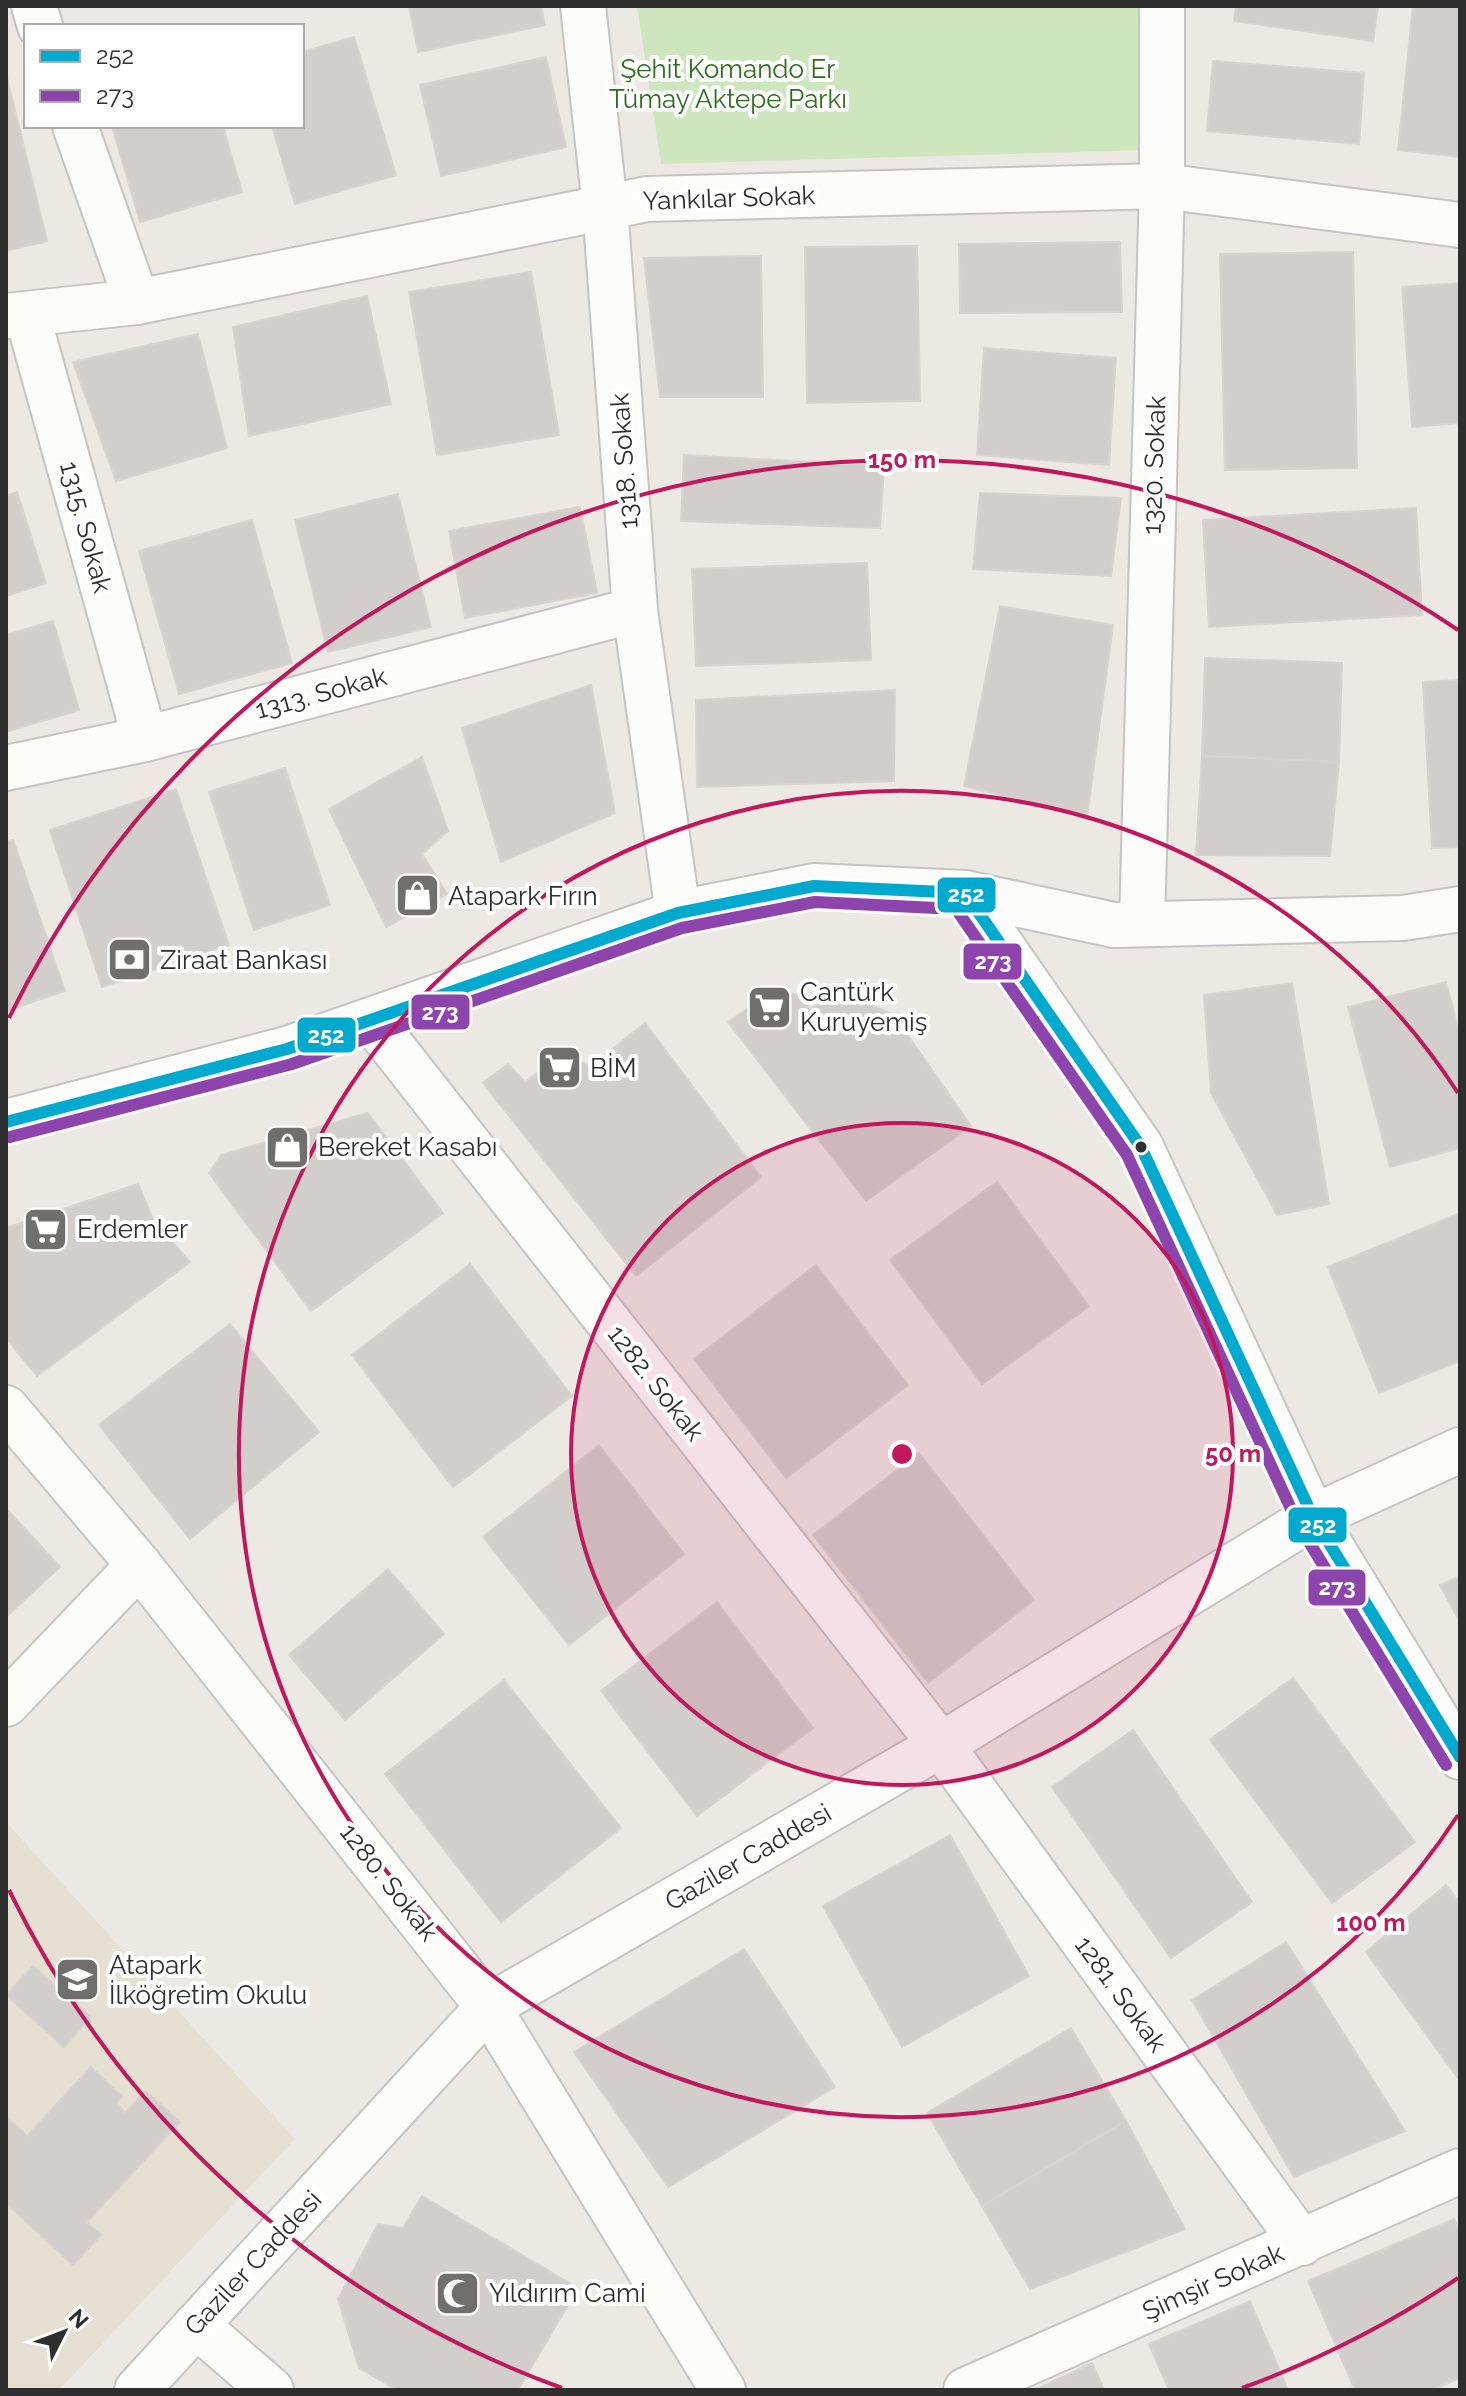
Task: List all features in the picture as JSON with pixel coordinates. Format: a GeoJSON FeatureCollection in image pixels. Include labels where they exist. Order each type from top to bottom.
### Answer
{"type":"FeatureCollection","features":[{"type":"Feature","properties":{"kind":"street","name":"1318. Sokak"},"geometry":{"type":"LineString","coordinates":[[583,6],[605,207],[635,610],[678,913]]}},
{"type":"Feature","properties":{"kind":"street","name":"1320. Sokak"},"geometry":{"type":"LineString","coordinates":[[1142,924],[1162,186],[1162,6]]}},
{"type":"Feature","properties":{"kind":"street"},"geometry":{"type":"LineString","coordinates":[[76,128],[137,302]]}},
{"type":"Feature","properties":{"kind":"street","name":"Yankılar Sokak"},"geometry":{"type":"LineString","coordinates":[[17,315],[137,302],[647,199],[1162,186],[1460,225]]}},
{"type":"Feature","properties":{"kind":"street","name":"1315. Sokak"},"geometry":{"type":"LineString","coordinates":[[17,315],[145,739]]}},
{"type":"Feature","properties":{"kind":"street","name":"1313. Sokak"},"geometry":{"type":"LineString","coordinates":[[6,768],[145,739],[635,610]]}},
{"type":"Feature","properties":{"kind":"street"},"geometry":{"type":"LineString","coordinates":[[6,1122],[287,1049],[678,913],[814,886],[965,893],[1114,925],[1403,918],[1460,909]]}},
{"type":"Feature","properties":{"kind":"street"},"geometry":{"type":"LineString","coordinates":[[965,893],[1141,1147],[1313,1517],[1460,1757]]}},
{"type":"Feature","properties":{"kind":"street","name":"1282. Sokak"},"geometry":{"type":"LineString","coordinates":[[372,1021],[941,1745]]}},
{"type":"Feature","properties":{"kind":"street","name":"1280. Sokak"},"geometry":{"type":"LineString","coordinates":[[6,1408],[139,1565],[488,2007],[723,2390]]}},
{"type":"Feature","properties":{"kind":"street","name":"Gaziler Caddesi"},"geometry":{"type":"LineString","coordinates":[[137,2390],[488,2007],[941,1745],[1313,1517],[1460,1450]]}},
{"type":"Feature","properties":{"kind":"street"},"geometry":{"type":"LineString","coordinates":[[6,1704],[139,1565]]}},
{"type":"Feature","properties":{"kind":"street","name":"1281. Sokak"},"geometry":{"type":"LineString","coordinates":[[941,1745],[1302,2243]]}},
{"type":"Feature","properties":{"kind":"street","name":"Şimşir Sokak"},"geometry":{"type":"LineString","coordinates":[[966,2390],[1460,2171]]}},
{"type":"Feature","properties":{"kind":"street"},"geometry":{"type":"LineString","coordinates":[[196,2325],[271,2390]]}},
{"type":"Feature","properties":{"kind":"shaded area","name":"Atapark İlköğretim Okulu"},"geometry":{"type":"Polygon","coordinates":[[[6,1822],[295,2139],[59,2390],[6,2390],[6,1822]]]}},
{"type":"Feature","properties":{"kind":"green space","name":"Şehit Komando Er Tümay Aktepe Parkı"},"geometry":{"type":"Polygon","coordinates":[[[637,6],[1152,6],[1144,150],[661,164],[637,6]]]}},
{"type":"Feature","properties":{"kind":"building"},"geometry":{"type":"Polygon","coordinates":[[[409,6],[541,6],[545,25],[418,52],[409,6]]]}},
{"type":"Feature","properties":{"kind":"building"},"geometry":{"type":"Polygon","coordinates":[[[1236,6],[1378,6],[1373,41],[1234,21],[1236,6]]]}},
{"type":"Feature","properties":{"kind":"building"},"geometry":{"type":"Polygon","coordinates":[[[1413,6],[1460,6],[1460,157],[1398,150],[1413,6]]]}},
{"type":"Feature","properties":{"kind":"building"},"geometry":{"type":"Polygon","coordinates":[[[354,37],[396,175],[295,204],[273,128],[304,128],[304,51],[354,37]]]}},
{"type":"Feature","properties":{"kind":"building"},"geometry":{"type":"Polygon","coordinates":[[[546,57],[566,147],[441,176],[420,85],[546,57]]]}},
{"type":"Feature","properties":{"kind":"building"},"geometry":{"type":"Polygon","coordinates":[[[1213,61],[1364,73],[1359,144],[1207,131],[1213,61]]]}},
{"type":"Feature","properties":{"kind":"building"},"geometry":{"type":"Polygon","coordinates":[[[6,79],[47,241],[6,251],[6,79]]]}},
{"type":"Feature","properties":{"kind":"building"},"geometry":{"type":"Polygon","coordinates":[[[113,128],[224,128],[242,192],[140,222],[113,128]]]}},
{"type":"Feature","properties":{"kind":"building"},"geometry":{"type":"Polygon","coordinates":[[[1120,242],[1122,312],[960,313],[959,244],[1120,242]]]}},
{"type":"Feature","properties":{"kind":"building"},"geometry":{"type":"Polygon","coordinates":[[[917,246],[920,401],[807,403],[805,247],[917,246]]]}},
{"type":"Feature","properties":{"kind":"building"},"geometry":{"type":"Polygon","coordinates":[[[1353,252],[1357,468],[1225,470],[1220,254],[1353,252]]]}},
{"type":"Feature","properties":{"kind":"building"},"geometry":{"type":"Polygon","coordinates":[[[761,256],[763,397],[660,397],[644,258],[761,256]]]}},
{"type":"Feature","properties":{"kind":"building"},"geometry":{"type":"Polygon","coordinates":[[[531,272],[559,435],[437,455],[409,292],[531,272]]]}},
{"type":"Feature","properties":{"kind":"building"},"geometry":{"type":"Polygon","coordinates":[[[1460,283],[1460,423],[1412,427],[1402,287],[1460,283]]]}},
{"type":"Feature","properties":{"kind":"building"},"geometry":{"type":"Polygon","coordinates":[[[367,296],[391,404],[249,436],[233,327],[367,296]]]}},
{"type":"Feature","properties":{"kind":"building"},"geometry":{"type":"Polygon","coordinates":[[[198,334],[227,448],[116,481],[73,362],[198,334]]]}},
{"type":"Feature","properties":{"kind":"building"},"geometry":{"type":"Polygon","coordinates":[[[984,348],[1116,358],[1109,465],[977,455],[984,348]]]}},
{"type":"Feature","properties":{"kind":"building"},"geometry":{"type":"Polygon","coordinates":[[[684,455],[884,466],[880,528],[681,521],[684,455]]]}},
{"type":"Feature","properties":{"kind":"building"},"geometry":{"type":"Polygon","coordinates":[[[17,492],[46,583],[6,596],[6,496],[17,492]]]}},
{"type":"Feature","properties":{"kind":"building"},"geometry":{"type":"Polygon","coordinates":[[[980,493],[1121,498],[1111,576],[973,569],[980,493]]]}},
{"type":"Feature","properties":{"kind":"building"},"geometry":{"type":"Polygon","coordinates":[[[398,494],[431,627],[328,652],[295,520],[398,494]]]}},
{"type":"Feature","properties":{"kind":"building"},"geometry":{"type":"Polygon","coordinates":[[[580,507],[597,593],[465,618],[449,531],[580,507]]]}},
{"type":"Feature","properties":{"kind":"building"},"geometry":{"type":"Polygon","coordinates":[[[1416,508],[1422,615],[1209,627],[1203,520],[1416,508]]]}},
{"type":"Feature","properties":{"kind":"building"},"geometry":{"type":"Polygon","coordinates":[[[252,520],[292,663],[179,694],[139,551],[252,520]]]}},
{"type":"Feature","properties":{"kind":"building"},"geometry":{"type":"Polygon","coordinates":[[[867,563],[871,660],[696,666],[692,569],[867,563]]]}},
{"type":"Feature","properties":{"kind":"building"},"geometry":{"type":"Polygon","coordinates":[[[1000,606],[1113,625],[1087,817],[964,786],[1000,606]]]}},
{"type":"Feature","properties":{"kind":"building"},"geometry":{"type":"Polygon","coordinates":[[[53,621],[79,710],[6,732],[6,635],[53,621]]]}},
{"type":"Feature","properties":{"kind":"building"},"geometry":{"type":"Polygon","coordinates":[[[1205,658],[1342,663],[1339,762],[1202,756],[1205,658]]]}},
{"type":"Feature","properties":{"kind":"building"},"geometry":{"type":"Polygon","coordinates":[[[1460,680],[1460,847],[1432,848],[1423,682],[1460,680]]]}},
{"type":"Feature","properties":{"kind":"building"},"geometry":{"type":"Polygon","coordinates":[[[591,685],[615,813],[501,862],[462,728],[591,685]]]}},
{"type":"Feature","properties":{"kind":"building"},"geometry":{"type":"Polygon","coordinates":[[[895,690],[894,781],[697,787],[696,700],[895,690]]]}},
{"type":"Feature","properties":{"kind":"building"},"geometry":{"type":"Polygon","coordinates":[[[1202,756],[1339,762],[1330,856],[1196,855],[1202,756]]]}},
{"type":"Feature","properties":{"kind":"building"},"geometry":{"type":"Polygon","coordinates":[[[422,757],[448,831],[422,854],[447,894],[386,927],[329,809],[422,757]]]}},
{"type":"Feature","properties":{"kind":"building"},"geometry":{"type":"Polygon","coordinates":[[[285,768],[330,905],[254,930],[209,792],[285,768]]]}},
{"type":"Feature","properties":{"kind":"building"},"geometry":{"type":"Polygon","coordinates":[[[176,789],[229,945],[102,987],[50,830],[176,789]]]}},
{"type":"Feature","properties":{"kind":"building"},"geometry":{"type":"Polygon","coordinates":[[[13,840],[65,991],[6,1011],[6,842],[13,840]]]}},
{"type":"Feature","properties":{"kind":"building"},"geometry":{"type":"Polygon","coordinates":[[[1446,982],[1460,1036],[1460,1148],[1390,1167],[1348,1007],[1446,982]]]}},
{"type":"Feature","properties":{"kind":"building"},"geometry":{"type":"Polygon","coordinates":[[[1292,983],[1329,1204],[1277,1215],[1211,1093],[1204,995],[1292,983]]]}},
{"type":"Feature","properties":{"kind":"building"},"geometry":{"type":"Polygon","coordinates":[[[775,989],[809,998],[808,1010],[840,993],[893,1014],[971,1126],[866,1201],[728,1022],[775,989]]]}},
{"type":"Feature","properties":{"kind":"building"},"geometry":{"type":"Polygon","coordinates":[[[645,1023],[761,1177],[636,1276],[483,1083],[508,1064],[525,1082],[565,1052],[590,1067],[645,1023]]]}},
{"type":"Feature","properties":{"kind":"building"},"geometry":{"type":"Polygon","coordinates":[[[368,1113],[443,1213],[311,1311],[209,1173],[221,1155],[368,1113]]]}},
{"type":"Feature","properties":{"kind":"building"},"geometry":{"type":"Polygon","coordinates":[[[997,1182],[1089,1306],[982,1384],[890,1260],[997,1182]]]}},
{"type":"Feature","properties":{"kind":"building"},"geometry":{"type":"Polygon","coordinates":[[[138,1184],[153,1220],[190,1262],[37,1376],[6,1338],[6,1228],[138,1184]]]}},
{"type":"Feature","properties":{"kind":"building"},"geometry":{"type":"Polygon","coordinates":[[[1460,1213],[1460,1361],[1379,1393],[1328,1267],[1460,1213]]]}},
{"type":"Feature","properties":{"kind":"building"},"geometry":{"type":"Polygon","coordinates":[[[470,1264],[572,1396],[453,1487],[352,1355],[470,1264]]]}},
{"type":"Feature","properties":{"kind":"building"},"geometry":{"type":"Polygon","coordinates":[[[816,1265],[908,1385],[786,1478],[694,1359],[816,1265]]]}},
{"type":"Feature","properties":{"kind":"building"},"geometry":{"type":"Polygon","coordinates":[[[230,1324],[319,1432],[190,1539],[99,1425],[230,1324]]]}},
{"type":"Feature","properties":{"kind":"building"},"geometry":{"type":"Polygon","coordinates":[[[599,1445],[684,1554],[569,1645],[483,1537],[599,1445]]]}},
{"type":"Feature","properties":{"kind":"building"},"geometry":{"type":"Polygon","coordinates":[[[919,1453],[1034,1600],[928,1683],[813,1535],[919,1453]]]}},
{"type":"Feature","properties":{"kind":"building"},"geometry":{"type":"Polygon","coordinates":[[[6,1508],[60,1567],[6,1617],[6,1508]]]}},
{"type":"Feature","properties":{"kind":"building"},"geometry":{"type":"Polygon","coordinates":[[[388,1569],[444,1634],[345,1720],[289,1655],[388,1569]]]}},
{"type":"Feature","properties":{"kind":"building"},"geometry":{"type":"Polygon","coordinates":[[[1460,1576],[1460,1622],[1440,1585],[1460,1576]]]}},
{"type":"Feature","properties":{"kind":"building"},"geometry":{"type":"Polygon","coordinates":[[[717,1602],[813,1728],[697,1816],[601,1691],[717,1602]]]}},
{"type":"Feature","properties":{"kind":"building"},"geometry":{"type":"Polygon","coordinates":[[[1293,1678],[1415,1842],[1332,1903],[1210,1740],[1293,1678]]]}},
{"type":"Feature","properties":{"kind":"building"},"geometry":{"type":"Polygon","coordinates":[[[504,1680],[621,1828],[501,1922],[385,1774],[504,1680]]]}},
{"type":"Feature","properties":{"kind":"building"},"geometry":{"type":"Polygon","coordinates":[[[1133,1730],[1252,1902],[1171,1958],[1052,1787],[1133,1730]]]}},
{"type":"Feature","properties":{"kind":"building"},"geometry":{"type":"Polygon","coordinates":[[[950,1835],[1029,1976],[902,2047],[823,1906],[950,1835]]]}},
{"type":"Feature","properties":{"kind":"building"},"geometry":{"type":"Polygon","coordinates":[[[1446,1885],[1460,1903],[1460,2081],[1366,1952],[1446,1885]]]}},
{"type":"Feature","properties":{"kind":"building"},"geometry":{"type":"Polygon","coordinates":[[[1286,1942],[1405,2131],[1294,2177],[1192,2000],[1286,1942]]]}},
{"type":"Feature","properties":{"kind":"building"},"geometry":{"type":"Polygon","coordinates":[[[744,1949],[835,2087],[668,2187],[574,2052],[744,1949]]]}},
{"type":"Feature","properties":{"kind":"building"},"geometry":{"type":"Polygon","coordinates":[[[33,1966],[91,2017],[64,2047],[6,1995],[33,1966]]]}},
{"type":"Feature","properties":{"kind":"building"},"geometry":{"type":"Polygon","coordinates":[[[1071,2028],[1126,2121],[982,2206],[927,2113],[1071,2028]]]}},
{"type":"Feature","properties":{"kind":"building"},"geometry":{"type":"Polygon","coordinates":[[[91,2067],[122,2096],[116,2103],[125,2113],[146,2091],[180,2122],[87,2222],[101,2235],[73,2265],[6,2203],[6,2116],[27,2136],[91,2067]]]}},
{"type":"Feature","properties":{"kind":"building"},"geometry":{"type":"Polygon","coordinates":[[[1126,2121],[1185,2229],[1030,2289],[982,2206],[1126,2121]]]}},
{"type":"Feature","properties":{"kind":"building","name":"Yıldırım Cami"},"geometry":{"type":"Polygon","coordinates":[[[422,2196],[578,2288],[518,2390],[397,2390],[359,2368],[338,2299],[378,2224],[403,2228],[422,2196]]]}},
{"type":"Feature","properties":{"kind":"building"},"geometry":{"type":"Polygon","coordinates":[[[1454,2219],[1460,2233],[1460,2378],[1432,2390],[1355,2390],[1308,2281],[1454,2219]]]}},
{"type":"Feature","properties":{"kind":"building"},"geometry":{"type":"Polygon","coordinates":[[[1250,2301],[1288,2390],[1169,2390],[1149,2344],[1250,2301]]]}},
{"type":"Feature","properties":{"kind":"building"},"geometry":{"type":"Polygon","coordinates":[[[1092,2363],[1104,2390],[1035,2390],[1092,2363]]]}},
{"type":"Feature","properties":{"kind":"transit line","name":"252"},"geometry":{"type":"LineString","coordinates":[[6,1122],[287,1049],[678,913],[814,886],[965,893],[1141,1147],[1313,1517],[1460,1757]]}},
{"type":"Feature","properties":{"kind":"transit line","name":"273"},"geometry":{"type":"LineString","coordinates":[[10,1137],[292,1064],[682,928],[815,902],[956,909],[1127,1155],[1298,1524],[1446,1765]]}},
{"type":"Feature","properties":{"kind":"place","name":"Atapark Fırın"},"geometry":{"type":"Point","coordinates":[417,896]}},
{"type":"Feature","properties":{"kind":"place","name":"Ziraat Bankası"},"geometry":{"type":"Point","coordinates":[129,960]}},
{"type":"Feature","properties":{"kind":"place","name":"Cantürk Kuruyemiş"},"geometry":{"type":"Point","coordinates":[769,1007]}},
{"type":"Feature","properties":{"kind":"place","name":"BİM"},"geometry":{"type":"Point","coordinates":[559,1068]}},
{"type":"Feature","properties":{"kind":"place","name":"Bereket Kasabı"},"geometry":{"type":"Point","coordinates":[287,1147]}},
{"type":"Feature","properties":{"kind":"place","name":"Erdemler"},"geometry":{"type":"Point","coordinates":[46,1229]}},
{"type":"Feature","properties":{"kind":"place","name":"Atapark İlköğretim Okulu"},"geometry":{"type":"Point","coordinates":[78,1980]}},
{"type":"Feature","properties":{"kind":"place","name":"Yıldırım Cami"},"geometry":{"type":"Point","coordinates":[458,2293]}}]}
